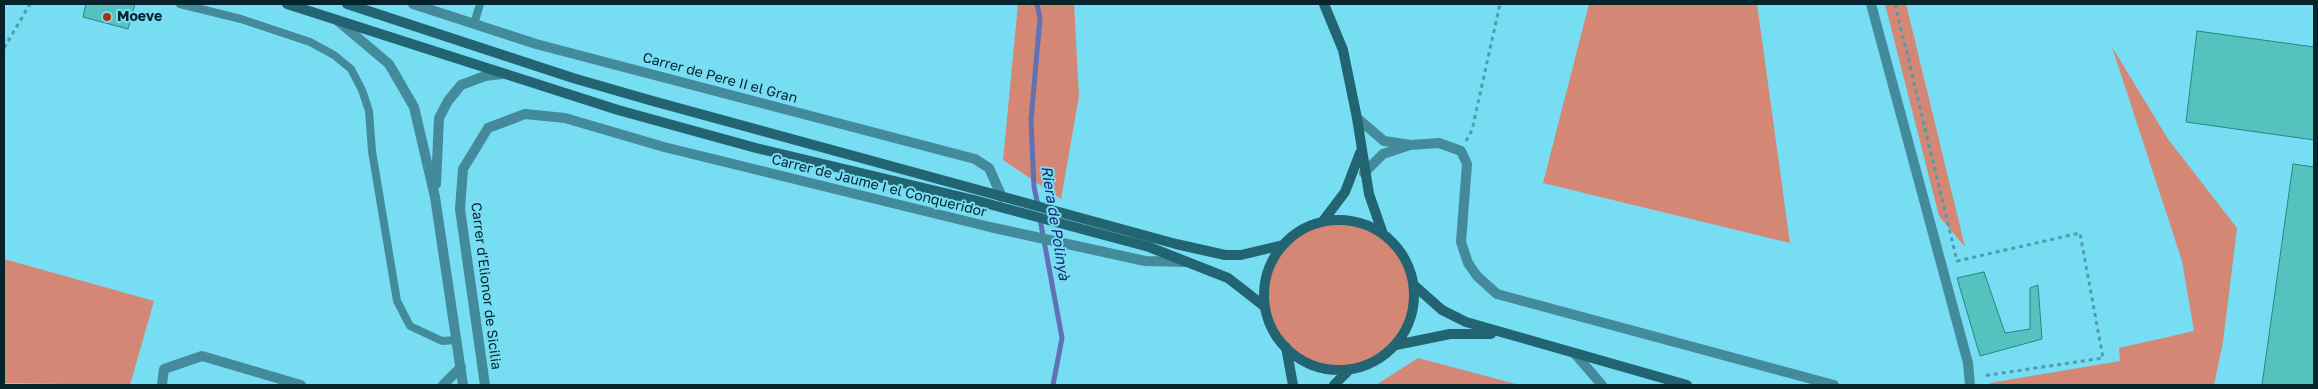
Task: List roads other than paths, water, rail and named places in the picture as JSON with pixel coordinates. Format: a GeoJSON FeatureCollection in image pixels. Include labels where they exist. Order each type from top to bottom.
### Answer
{"type":"FeatureCollection","features":[{"type":"Feature","properties":{"kind":"main road"},"geometry":{"type":"LineString","coordinates":[[287,4],[599,105],[756,148],[1019,206],[1225,255],[1241,255],[1283,244],[1302,231],[1323,221],[1340,221],[1364,225],[1382,234],[1395,245],[1405,259],[1416,286],[1453,317],[1502,334],[1687,385]]}},
{"type":"Feature","properties":{"kind":"main road"},"geometry":{"type":"LineString","coordinates":[[347,4],[573,78],[1002,197],[1019,206]]}},
{"type":"Feature","properties":{"kind":"main road"},"geometry":{"type":"LineString","coordinates":[[1324,4],[1343,50],[1357,118],[1364,173],[1382,234]]}},
{"type":"Feature","properties":{"kind":"main road"},"geometry":{"type":"LineString","coordinates":[[1323,221],[1345,192],[1360,152]]}},
{"type":"Feature","properties":{"kind":"main road"},"geometry":{"type":"LineString","coordinates":[[1056,216],[1189,262],[1235,283],[1264,306]]}},
{"type":"Feature","properties":{"kind":"main road"},"geometry":{"type":"LineString","coordinates":[[1283,244],[1273,259],[1268,273],[1264,288],[1264,306],[1271,327],[1286,347],[1312,365],[1332,370],[1348,371],[1369,364],[1396,345],[1450,334],[1502,334]]}},
{"type":"Feature","properties":{"kind":"main road"},"geometry":{"type":"LineString","coordinates":[[1396,345],[1407,326],[1416,286]]}},
{"type":"Feature","properties":{"kind":"main road"},"geometry":{"type":"LineString","coordinates":[[1286,347],[1293,385]]}},
{"type":"Feature","properties":{"kind":"main road"},"geometry":{"type":"LineString","coordinates":[[1334,385],[1348,371]]}},
{"type":"Feature","properties":{"kind":"street","name":"Carrer de Pere II el Gran"},"geometry":{"type":"LineString","coordinates":[[413,4],[536,44],[975,159],[989,168],[1002,197]]}},
{"type":"Feature","properties":{"kind":"street"},"geometry":{"type":"LineString","coordinates":[[1871,4],[1968,368],[1970,385]]}},
{"type":"Feature","properties":{"kind":"street"},"geometry":{"type":"LineString","coordinates":[[334,18],[388,64],[414,107],[435,197],[463,385]]}},
{"type":"Feature","properties":{"kind":"street"},"geometry":{"type":"LineString","coordinates":[[435,197],[439,118],[448,101],[461,85],[485,76],[502,74]]}},
{"type":"Feature","properties":{"kind":"street","name":"Carrer d'Elionor de Sicilia"},"geometry":{"type":"LineString","coordinates":[[485,385],[460,209],[463,169],[488,128],[525,114],[565,118]]}},
{"type":"Feature","properties":{"kind":"street","name":"Carrer de Jaume I el Conqueridor"},"geometry":{"type":"LineString","coordinates":[[565,118],[664,147],[990,227],[1145,261],[1189,262]]}},
{"type":"Feature","properties":{"kind":"street"},"geometry":{"type":"LineString","coordinates":[[1357,118],[1384,141],[1410,145],[1439,143],[1461,151],[1467,164],[1461,242],[1468,263],[1477,276],[1497,294],[1834,385]]}},
{"type":"Feature","properties":{"kind":"street"},"geometry":{"type":"LineString","coordinates":[[1364,173],[1384,154],[1410,145]]}},
{"type":"Feature","properties":{"kind":"street"},"geometry":{"type":"LineString","coordinates":[[1576,355],[1602,385]]}},
{"type":"Feature","properties":{"kind":"street"},"geometry":{"type":"LineString","coordinates":[[162,385],[164,369],[202,356],[301,385]]}},
{"type":"Feature","properties":{"kind":"street"},"geometry":{"type":"LineString","coordinates":[[443,385],[461,367]]}},
{"type":"Feature","properties":{"kind":"lane"},"geometry":{"type":"LineString","coordinates":[[180,4],[241,19],[310,42],[334,55],[351,69],[362,90],[369,111],[372,151],[397,301],[410,326],[442,341],[457,340]]}},
{"type":"Feature","properties":{"kind":"lane"},"geometry":{"type":"LineString","coordinates":[[474,24],[480,4]]}},
{"type":"Feature","properties":{"kind":"waterway","name":"Riera de Polinyà"},"geometry":{"type":"LineString","coordinates":[[1037,4],[1040,18],[1031,120],[1034,187],[1038,205]]}},
{"type":"Feature","properties":{"kind":"waterway","name":"Riera de Polinyà"},"geometry":{"type":"LineString","coordinates":[[1040,219],[1062,338],[1053,385]]}},
{"type":"Feature","properties":{"kind":"place","name":"Moeve"},"geometry":{"type":"Point","coordinates":[107,17]}}]}
